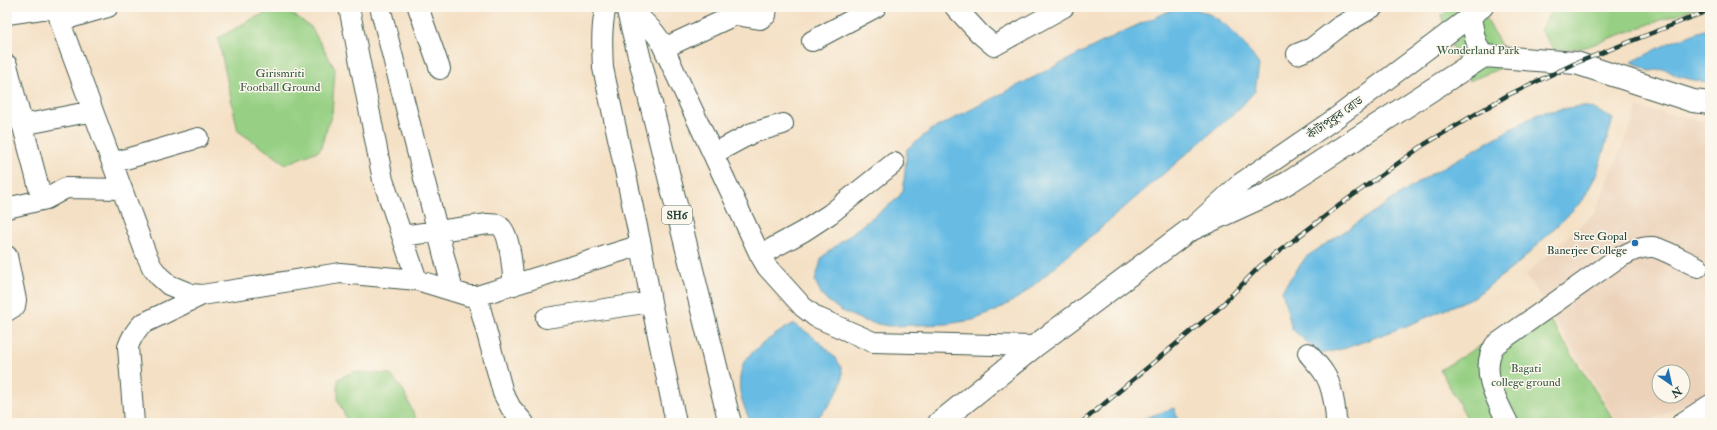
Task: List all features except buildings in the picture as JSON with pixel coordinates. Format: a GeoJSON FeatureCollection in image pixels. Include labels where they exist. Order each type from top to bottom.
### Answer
{"type":"FeatureCollection","features":[{"type":"Feature","properties":{"kind":"main road","name":"SH6"},"geometry":{"type":"LineString","coordinates":[[626,7],[730,423]]}},
{"type":"Feature","properties":{"kind":"main road"},"geometry":{"type":"LineString","coordinates":[[939,423],[1035,346],[1188,231],[1264,196],[1289,182],[1484,56],[1576,63],[1693,101],[1710,103]]}},
{"type":"Feature","properties":{"kind":"street"},"geometry":{"type":"LineString","coordinates":[[7,14],[58,12],[108,7]]}},
{"type":"Feature","properties":{"kind":"street"},"geometry":{"type":"LineString","coordinates":[[349,7],[384,180],[417,280]]}},
{"type":"Feature","properties":{"kind":"street"},"geometry":{"type":"LineString","coordinates":[[380,7],[453,291]]}},
{"type":"Feature","properties":{"kind":"street"},"geometry":{"type":"LineString","coordinates":[[418,7],[440,68]]}},
{"type":"Feature","properties":{"kind":"street"},"geometry":{"type":"LineString","coordinates":[[606,7],[603,22],[603,68],[642,245],[651,302],[676,423]]}},
{"type":"Feature","properties":{"kind":"street"},"geometry":{"type":"LineString","coordinates":[[630,7],[654,32],[664,48],[760,255],[767,267],[803,307],[816,317],[873,342],[1035,346]]}},
{"type":"Feature","properties":{"kind":"street"},"geometry":{"type":"LineString","coordinates":[[664,48],[735,16],[760,19],[766,15],[768,7]]}},
{"type":"Feature","properties":{"kind":"street"},"geometry":{"type":"LineString","coordinates":[[812,41],[876,7]]}},
{"type":"Feature","properties":{"kind":"street"},"geometry":{"type":"LineString","coordinates":[[955,7],[980,34],[994,46],[1064,7]]}},
{"type":"Feature","properties":{"kind":"street"},"geometry":{"type":"LineString","coordinates":[[1297,54],[1312,48],[1340,27],[1373,7]]}},
{"type":"Feature","properties":{"kind":"street"},"geometry":{"type":"LineString","coordinates":[[58,12],[112,163],[146,254],[152,266],[159,276],[169,285],[179,290],[202,295]]}},
{"type":"Feature","properties":{"kind":"street"},"geometry":{"type":"LineString","coordinates":[[1477,12],[1478,45],[1484,56]]}},
{"type":"Feature","properties":{"kind":"street","name":"কাঁটাপুকুর রোড"},"geometry":{"type":"LineString","coordinates":[[1188,231],[1241,184],[1309,135],[1333,120],[1477,12]]}},
{"type":"Feature","properties":{"kind":"street"},"geometry":{"type":"LineString","coordinates":[[7,65],[42,200]]}},
{"type":"Feature","properties":{"kind":"street"},"geometry":{"type":"LineString","coordinates":[[22,125],[93,111]]}},
{"type":"Feature","properties":{"kind":"street"},"geometry":{"type":"LineString","coordinates":[[713,154],[752,133],[783,124]]}},
{"type":"Feature","properties":{"kind":"street"},"geometry":{"type":"LineString","coordinates":[[112,163],[198,138]]}},
{"type":"Feature","properties":{"kind":"street"},"geometry":{"type":"LineString","coordinates":[[760,255],[804,231],[830,214],[894,162]]}},
{"type":"Feature","properties":{"kind":"street"},"geometry":{"type":"LineString","coordinates":[[7,208],[42,200],[53,196],[58,191],[66,188],[122,189]]}},
{"type":"Feature","properties":{"kind":"street"},"geometry":{"type":"LineString","coordinates":[[402,236],[488,224],[497,225],[504,230],[508,239],[514,285]]}},
{"type":"Feature","properties":{"kind":"street"},"geometry":{"type":"LineString","coordinates":[[134,423],[128,347],[130,339],[142,324],[202,295],[340,273],[417,280],[476,296],[642,245]]}},
{"type":"Feature","properties":{"kind":"street"},"geometry":{"type":"LineString","coordinates":[[1508,423],[1492,390],[1488,360],[1494,344],[1615,260],[1631,252],[1643,248],[1654,247],[1698,267]]}},
{"type":"Feature","properties":{"kind":"street"},"geometry":{"type":"LineString","coordinates":[[7,256],[16,300],[15,306],[7,311]]}},
{"type":"Feature","properties":{"kind":"street"},"geometry":{"type":"LineString","coordinates":[[476,296],[503,393],[511,408],[524,423]]}},
{"type":"Feature","properties":{"kind":"street"},"geometry":{"type":"LineString","coordinates":[[546,318],[651,302]]}},
{"type":"Feature","properties":{"kind":"street"},"geometry":{"type":"LineString","coordinates":[[1308,353],[1325,373],[1330,386],[1336,414],[1336,423]]}},
{"type":"Feature","properties":{"kind":"street"},"geometry":{"type":"LineString","coordinates":[[1682,423],[1710,405]]}},
{"type":"Feature","properties":{"kind":"shaded area","name":"Sree Gopal Banerjee College"},"geometry":{"type":"Polygon","coordinates":[[[1638,108],[1710,122],[1710,392],[1691,401],[1691,364],[1651,364],[1651,404],[1685,404],[1645,423],[1619,423],[1526,274],[1595,212],[1638,108]]]}},
{"type":"Feature","properties":{"kind":"green space","name":"Girismriti Football Ground"},"geometry":{"type":"Polygon","coordinates":[[[282,7],[311,27],[335,69],[332,113],[320,150],[286,164],[238,131],[218,38],[252,19],[282,7]]]}},
{"type":"Feature","properties":{"kind":"green space","name":"Wonderland Park"},"geometry":{"type":"Polygon","coordinates":[[[1457,7],[1480,7],[1511,64],[1469,81],[1457,60],[1441,15],[1457,7]]]}},
{"type":"Feature","properties":{"kind":"green space"},"geometry":{"type":"Polygon","coordinates":[[[1554,7],[1697,7],[1586,47],[1555,50],[1540,30],[1554,7]]]}},
{"type":"Feature","properties":{"kind":"green space","name":"Bagati college ground"},"geometry":{"type":"Polygon","coordinates":[[[1542,308],[1616,423],[1470,423],[1440,370],[1542,308]]]}},
{"type":"Feature","properties":{"kind":"green space"},"geometry":{"type":"Polygon","coordinates":[[[353,372],[390,374],[403,390],[418,423],[348,423],[338,400],[338,379],[353,372]]]}},
{"type":"Feature","properties":{"kind":"water"},"geometry":{"type":"Polygon","coordinates":[[[1178,7],[1192,8],[1204,12],[1226,25],[1235,34],[1259,65],[1255,91],[1239,109],[1021,296],[996,311],[973,320],[946,324],[888,326],[864,321],[840,310],[823,297],[815,281],[822,257],[897,199],[903,191],[907,149],[931,130],[1120,33],[1178,7]]]}},
{"type":"Feature","properties":{"kind":"water"},"geometry":{"type":"Polygon","coordinates":[[[1710,28],[1710,84],[1677,76],[1665,69],[1650,71],[1632,62],[1669,43],[1710,28]]]}},
{"type":"Feature","properties":{"kind":"water"},"geometry":{"type":"Polygon","coordinates":[[[1581,106],[1592,108],[1613,119],[1597,173],[1583,200],[1519,263],[1474,297],[1409,325],[1346,348],[1320,354],[1292,329],[1282,290],[1306,257],[1428,176],[1539,113],[1581,106]]]}},
{"type":"Feature","properties":{"kind":"water"},"geometry":{"type":"Polygon","coordinates":[[[793,324],[816,339],[838,362],[842,372],[842,381],[839,389],[829,405],[811,423],[751,423],[740,392],[741,370],[744,362],[759,346],[793,324]]]}},
{"type":"Feature","properties":{"kind":"water"},"geometry":{"type":"Polygon","coordinates":[[[1174,408],[1179,423],[1131,423],[1174,408]]]}},
{"type":"Feature","properties":{"kind":"railway"},"geometry":{"type":"LineString","coordinates":[[1081,423],[1218,309],[1260,266],[1345,201],[1425,144],[1508,95],[1576,63],[1710,10]]}},
{"type":"Feature","properties":{"kind":"place","name":"Sree Gopal Banerjee College"},"geometry":{"type":"Point","coordinates":[1635,243]}}]}
